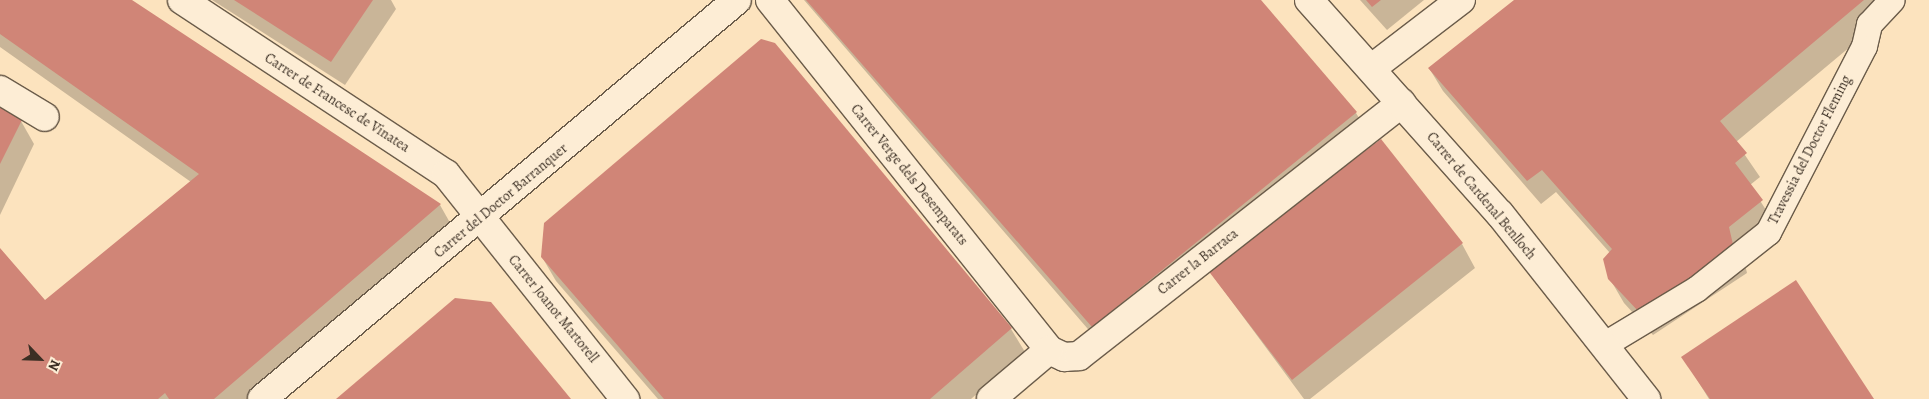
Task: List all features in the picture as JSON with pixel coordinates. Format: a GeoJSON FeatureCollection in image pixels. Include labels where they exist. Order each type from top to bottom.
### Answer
{"type":"FeatureCollection","features":[{"type":"Feature","properties":{"kind":"street","name":"Carrer de Francesc de Vinatea"},"geometry":{"type":"LineString","coordinates":[[182,0],[446,174],[481,218]]}},
{"type":"Feature","properties":{"kind":"street","name":"Carrer del Doctor Barranquer"},"geometry":{"type":"LineString","coordinates":[[262,399],[481,218],[737,0]]}},
{"type":"Feature","properties":{"kind":"street","name":"Carrer Verge dels Desemparats"},"geometry":{"type":"LineString","coordinates":[[770,0],[1049,350]]}},
{"type":"Feature","properties":{"kind":"street","name":"Carrer de Cardenal Benlloch"},"geometry":{"type":"LineString","coordinates":[[1309,0],[1372,68],[1500,214],[1646,399]]}},
{"type":"Feature","properties":{"kind":"street"},"geometry":{"type":"LineString","coordinates":[[1372,68],[1461,0]]}},
{"type":"Feature","properties":{"kind":"street"},"geometry":{"type":"LineString","coordinates":[[0,90],[46,117]]}},
{"type":"Feature","properties":{"kind":"street","name":"Carrer la Barraca"},"geometry":{"type":"LineString","coordinates":[[1049,350],[1079,356],[1402,103]]}},
{"type":"Feature","properties":{"kind":"street","name":"Carrer Joanot Martorell"},"geometry":{"type":"LineString","coordinates":[[481,218],[625,399]]}},
{"type":"Feature","properties":{"kind":"street"},"geometry":{"type":"LineString","coordinates":[[991,399],[1049,350]]}},
{"type":"Feature","properties":{"kind":"lane","name":"Travessia del Doctor Fleming"},"geometry":{"type":"LineString","coordinates":[[1603,345],[1696,289],[1768,232],[1864,46],[1869,24],[1891,0]]}},
{"type":"Feature","properties":{"kind":"building"},"geometry":{"type":"Polygon","coordinates":[[[0,0],[132,0],[441,204],[214,399],[169,399],[165,393],[158,399],[0,399],[0,248],[45,300],[199,174],[0,34],[0,0]]]}},
{"type":"Feature","properties":{"kind":"building"},"geometry":{"type":"Polygon","coordinates":[[[234,0],[373,0],[331,62],[234,0]]]}},
{"type":"Feature","properties":{"kind":"building"},"geometry":{"type":"Polygon","coordinates":[[[806,0],[1261,0],[1357,112],[1092,327],[806,0]]]}},
{"type":"Feature","properties":{"kind":"building"},"geometry":{"type":"Polygon","coordinates":[[[1366,0],[1381,0],[1372,7],[1366,0]]]}},
{"type":"Feature","properties":{"kind":"building"},"geometry":{"type":"Polygon","coordinates":[[[1514,0],[1864,0],[1720,121],[1747,153],[1735,163],[1763,200],[1729,227],[1734,249],[1639,312],[1608,279],[1603,259],[1612,249],[1542,170],[1527,181],[1428,68],[1514,0]]]}},
{"type":"Feature","properties":{"kind":"building"},"geometry":{"type":"Polygon","coordinates":[[[761,39],[775,43],[1012,328],[930,399],[664,399],[541,257],[544,223],[761,39]]]}},
{"type":"Feature","properties":{"kind":"building"},"geometry":{"type":"Polygon","coordinates":[[[0,107],[22,120],[0,164],[0,107]]]}},
{"type":"Feature","properties":{"kind":"building"},"geometry":{"type":"Polygon","coordinates":[[[1381,139],[1463,243],[1292,380],[1207,269],[1381,139]]]}},
{"type":"Feature","properties":{"kind":"building"},"geometry":{"type":"Polygon","coordinates":[[[1796,280],[1874,399],[1710,399],[1681,357],[1796,280]]]}},
{"type":"Feature","properties":{"kind":"building"},"geometry":{"type":"Polygon","coordinates":[[[455,298],[491,302],[571,399],[336,399],[455,298]]]}}]}
